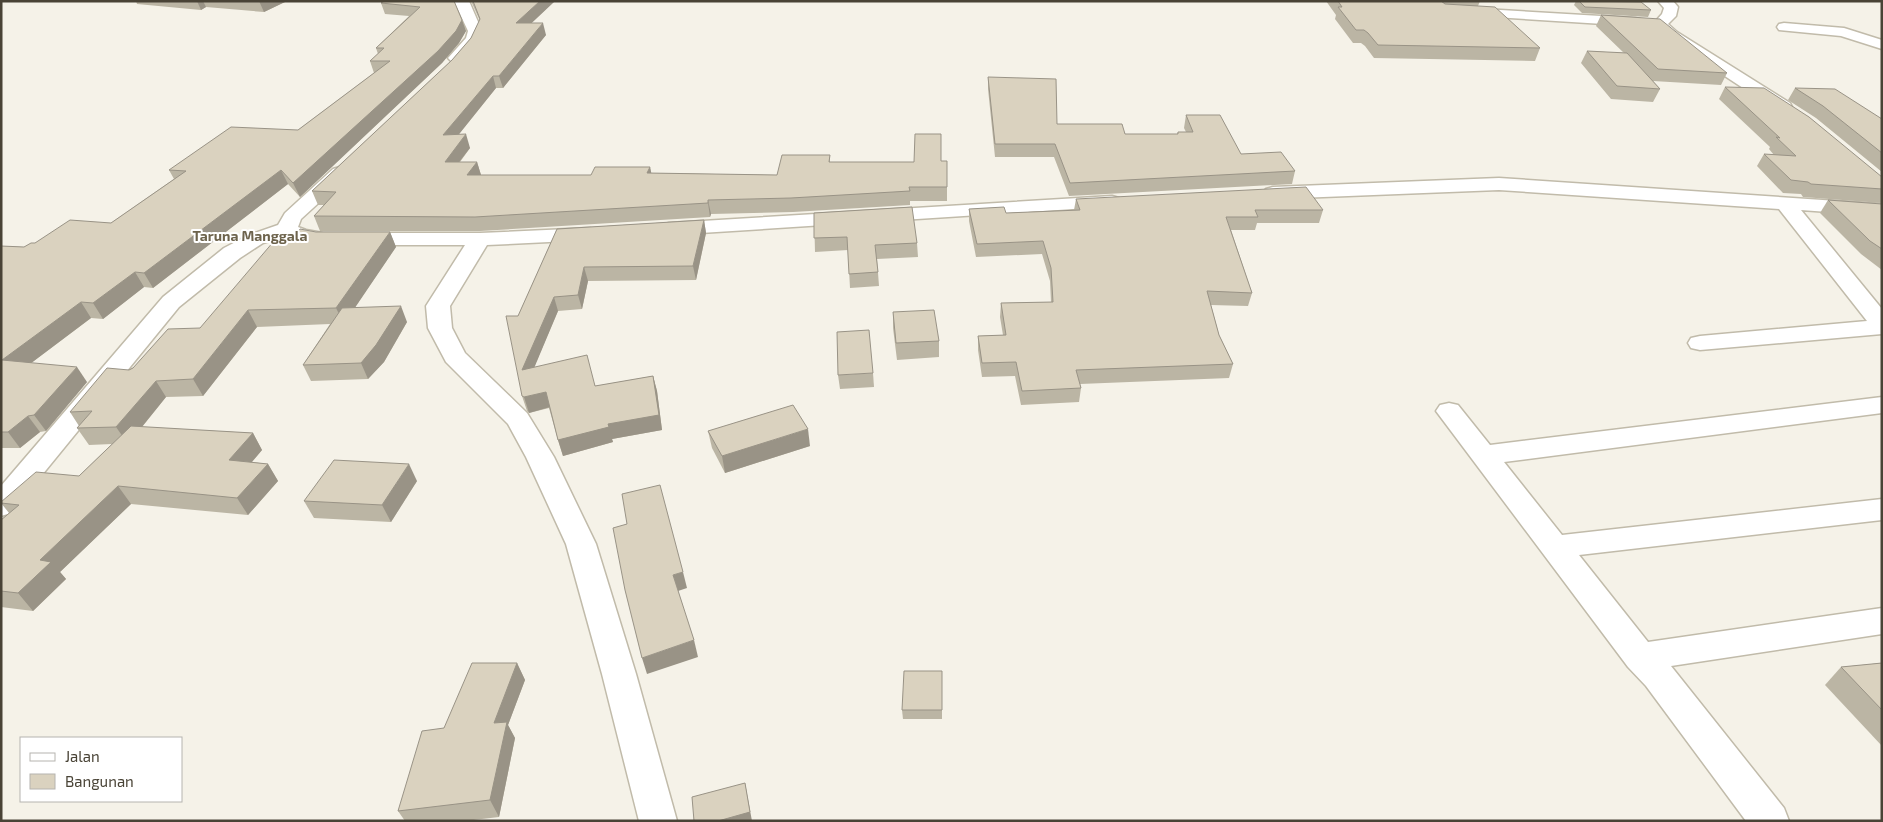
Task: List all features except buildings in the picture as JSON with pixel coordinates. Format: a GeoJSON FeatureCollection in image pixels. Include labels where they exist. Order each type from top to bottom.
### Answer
{"type":"FeatureCollection","features":[{"type":"Feature","properties":{"kind":"street"},"geometry":{"type":"LineString","coordinates":[[448,67],[473,39],[475,31],[461,1]]}},
{"type":"Feature","properties":{"kind":"street"},"geometry":{"type":"LineString","coordinates":[[1660,24],[1669,16],[1671,7],[1665,1]]}},
{"type":"Feature","properties":{"kind":"street"},"geometry":{"type":"LineString","coordinates":[[1451,11],[1660,24],[1672,35],[1794,113]]}},
{"type":"Feature","properties":{"kind":"street"},"geometry":{"type":"LineString","coordinates":[[1784,27],[1844,32],[1882,46]]}},
{"type":"Feature","properties":{"kind":"street"},"geometry":{"type":"LineString","coordinates":[[287,229],[292,217],[354,160]]}},
{"type":"Feature","properties":{"kind":"street"},"geometry":{"type":"LineString","coordinates":[[1259,194],[1499,184],[1882,210]]}},
{"type":"Feature","properties":{"kind":"street"},"geometry":{"type":"LineString","coordinates":[[652,230],[1133,200]]}},
{"type":"Feature","properties":{"kind":"street"},"geometry":{"type":"LineString","coordinates":[[1785,204],[1882,326]]}},
{"type":"Feature","properties":{"kind":"street"},"geometry":{"type":"LineString","coordinates":[[1,506],[170,302],[232,253],[256,239],[287,229],[301,236],[322,239],[480,239],[613,233]]}},
{"type":"Feature","properties":{"kind":"street"},"geometry":{"type":"LineString","coordinates":[[480,239],[438,306],[440,328],[455,357],[518,419],[540,457],[581,544],[619,674],[658,821]]}},
{"type":"Feature","properties":{"kind":"street"},"geometry":{"type":"LineString","coordinates":[[1700,343],[1882,326]]}},
{"type":"Feature","properties":{"kind":"street"},"geometry":{"type":"LineString","coordinates":[[1482,455],[1882,404]]}},
{"type":"Feature","properties":{"kind":"street"},"geometry":{"type":"LineString","coordinates":[[1449,411],[1770,821]]}},
{"type":"Feature","properties":{"kind":"street"},"geometry":{"type":"LineString","coordinates":[[1554,547],[1882,509]]}},
{"type":"Feature","properties":{"kind":"street"},"geometry":{"type":"LineString","coordinates":[[1640,657],[1882,621]]}},
{"type":"Feature","properties":{"kind":"district","name":"Taruna Manggala"},"geometry":{"type":"Point","coordinates":[250,235]}}]}
